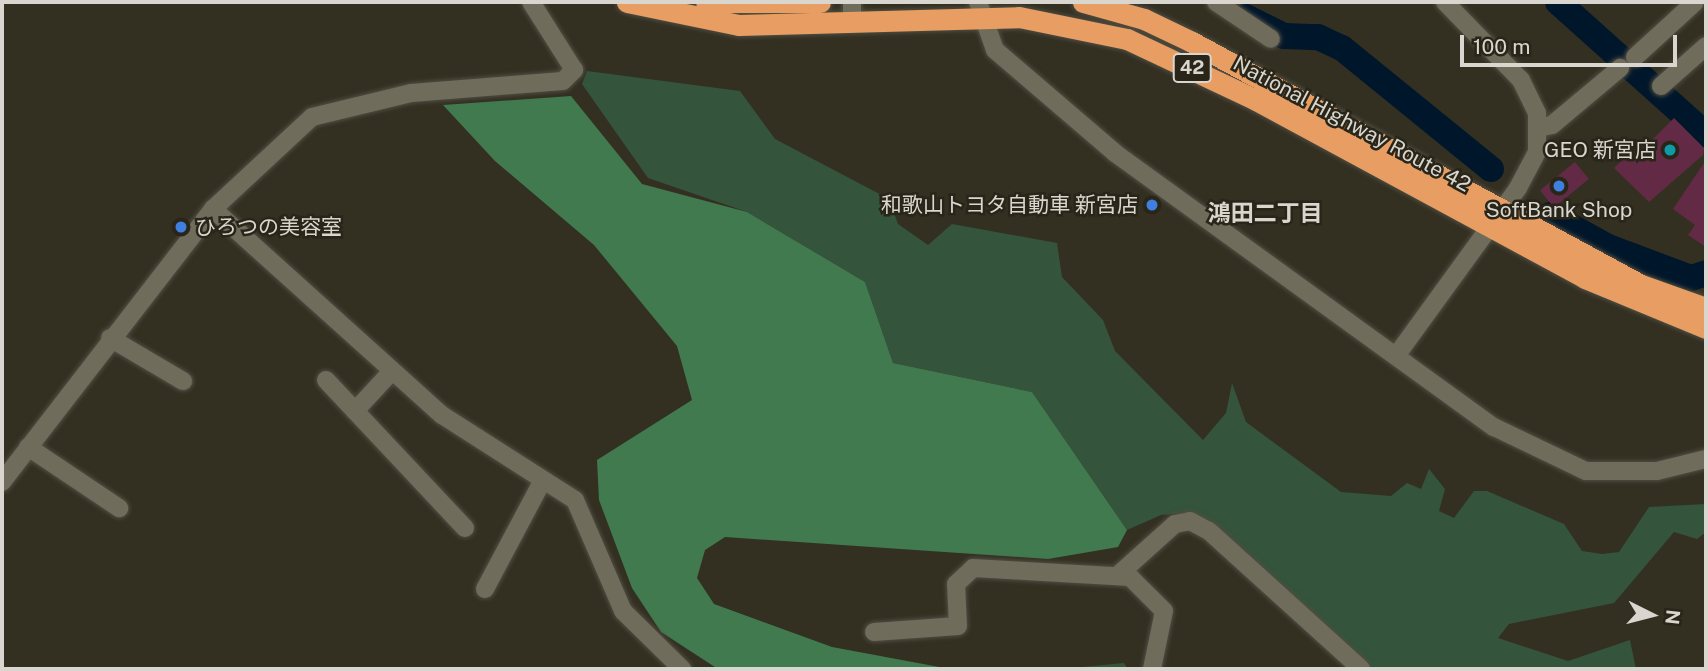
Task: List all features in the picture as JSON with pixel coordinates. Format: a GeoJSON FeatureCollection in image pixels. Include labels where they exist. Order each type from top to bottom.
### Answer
{"type":"FeatureCollection","features":[{"type":"Feature","properties":{"kind":"highway","name":"National Highway Route 42"},"geometry":{"type":"LineString","coordinates":[[627,2],[739,25],[852,10],[980,9],[1066,23],[1126,39],[1641,285],[1706,308]]}},
{"type":"Feature","properties":{"kind":"highway"},"geometry":{"type":"LineString","coordinates":[[706,2],[820,2]]}},
{"type":"Feature","properties":{"kind":"highway","name":"National Highway Route 42"},"geometry":{"type":"LineString","coordinates":[[1083,2],[1144,19],[1192,42],[1495,217],[1585,278],[1706,328]]}},
{"type":"Feature","properties":{"kind":"street"},"geometry":{"type":"LineString","coordinates":[[2,482],[110,338],[214,209],[312,117],[411,93],[563,81],[574,71],[531,2]]}},
{"type":"Feature","properties":{"kind":"street"},"geometry":{"type":"LineString","coordinates":[[1216,2],[1271,39]]}},
{"type":"Feature","properties":{"kind":"street"},"geometry":{"type":"LineString","coordinates":[[1396,356],[1495,217],[1537,152],[1537,128],[1521,80],[1445,2]]}},
{"type":"Feature","properties":{"kind":"street"},"geometry":{"type":"LineString","coordinates":[[1635,57],[1695,2]]}},
{"type":"Feature","properties":{"kind":"street"},"geometry":{"type":"LineString","coordinates":[[980,9],[995,50],[1115,153],[1494,427],[1586,471],[1657,471],[1706,459]]}},
{"type":"Feature","properties":{"kind":"street"},"geometry":{"type":"LineString","coordinates":[[1661,86],[1706,46]]}},
{"type":"Feature","properties":{"kind":"street"},"geometry":{"type":"LineString","coordinates":[[1537,128],[1552,125],[1620,68]]}},
{"type":"Feature","properties":{"kind":"street"},"geometry":{"type":"LineString","coordinates":[[214,209],[353,330],[391,372],[442,415],[575,500],[623,611],[682,669]]}},
{"type":"Feature","properties":{"kind":"street"},"geometry":{"type":"LineString","coordinates":[[110,338],[183,381]]}},
{"type":"Feature","properties":{"kind":"street"},"geometry":{"type":"LineString","coordinates":[[355,411],[391,372]]}},
{"type":"Feature","properties":{"kind":"street"},"geometry":{"type":"LineString","coordinates":[[326,380],[465,528]]}},
{"type":"Feature","properties":{"kind":"street"},"geometry":{"type":"LineString","coordinates":[[28,447],[119,508]]}},
{"type":"Feature","properties":{"kind":"street"},"geometry":{"type":"LineString","coordinates":[[485,589],[543,480]]}},
{"type":"Feature","properties":{"kind":"street"},"geometry":{"type":"LineString","coordinates":[[1117,576],[1175,524],[1190,521],[1361,669]]}},
{"type":"Feature","properties":{"kind":"street"},"geometry":{"type":"LineString","coordinates":[[874,632],[958,626],[956,584],[973,568],[1130,577],[1164,611],[1152,669]]}},
{"type":"Feature","properties":{"kind":"green space"},"geometry":{"type":"Polygon","coordinates":[[[587,71],[740,91],[775,139],[889,199],[898,224],[928,245],[952,224],[1057,243],[1062,277],[1103,320],[1115,351],[1203,440],[1226,413],[1232,383],[1246,422],[1341,492],[1391,496],[1407,483],[1421,489],[1429,469],[1445,489],[1439,511],[1454,518],[1474,491],[1487,491],[1564,524],[1582,551],[1602,554],[1619,552],[1649,507],[1706,504],[1706,532],[1697,539],[1674,532],[1614,603],[1509,624],[1498,638],[1568,661],[1630,640],[1636,669],[1371,669],[1239,548],[1190,513],[1161,515],[1127,530],[1032,392],[893,363],[865,282],[747,212],[648,178],[582,84],[587,71]]]}},
{"type":"Feature","properties":{"kind":"green space"},"geometry":{"type":"Polygon","coordinates":[[[571,96],[642,184],[747,212],[865,282],[893,363],[1032,392],[1127,530],[1118,547],[1048,559],[725,537],[705,550],[697,578],[714,604],[832,647],[950,669],[718,669],[661,632],[632,588],[599,500],[597,460],[692,400],[677,346],[594,245],[495,161],[443,105],[571,96]]]}},
{"type":"Feature","properties":{"kind":"green space"},"geometry":{"type":"Polygon","coordinates":[[[1124,663],[1128,669],[1062,669],[1124,663]]]}},
{"type":"Feature","properties":{"kind":"building"},"geometry":{"type":"Polygon","coordinates":[[[1674,118],[1704,148],[1703,155],[1649,202],[1614,168],[1631,151],[1636,156],[1674,118]]]}},
{"type":"Feature","properties":{"kind":"building"},"geometry":{"type":"Polygon","coordinates":[[[1706,160],[1706,247],[1688,235],[1695,225],[1673,209],[1706,160]]]}},
{"type":"Feature","properties":{"kind":"building"},"geometry":{"type":"Polygon","coordinates":[[[1575,162],[1589,179],[1554,207],[1540,190],[1575,162]]]}},
{"type":"Feature","properties":{"kind":"waterway"},"geometry":{"type":"LineString","coordinates":[[1558,2],[1706,135]]}},
{"type":"Feature","properties":{"kind":"waterway"},"geometry":{"type":"LineString","coordinates":[[1246,17],[1284,36],[1318,37],[1342,48],[1491,169]]}},
{"type":"Feature","properties":{"kind":"waterway"},"geometry":{"type":"LineString","coordinates":[[1550,215],[1608,247],[1691,278],[1706,273]]}},
{"type":"Feature","properties":{"kind":"place","name":"GEO 新宮店"},"geometry":{"type":"Point","coordinates":[1670,150]}},
{"type":"Feature","properties":{"kind":"place","name":"SoftBank Shop"},"geometry":{"type":"Point","coordinates":[1559,186]}},
{"type":"Feature","properties":{"kind":"place","name":"和歌山トヨタ自動車 新宮店"},"geometry":{"type":"Point","coordinates":[1152,205]}},
{"type":"Feature","properties":{"kind":"place","name":"ひろつの美容室"},"geometry":{"type":"Point","coordinates":[181,227]}},
{"type":"Feature","properties":{"kind":"district","name":"鴻田二丁目"},"geometry":{"type":"Point","coordinates":[1265,213]}}]}
